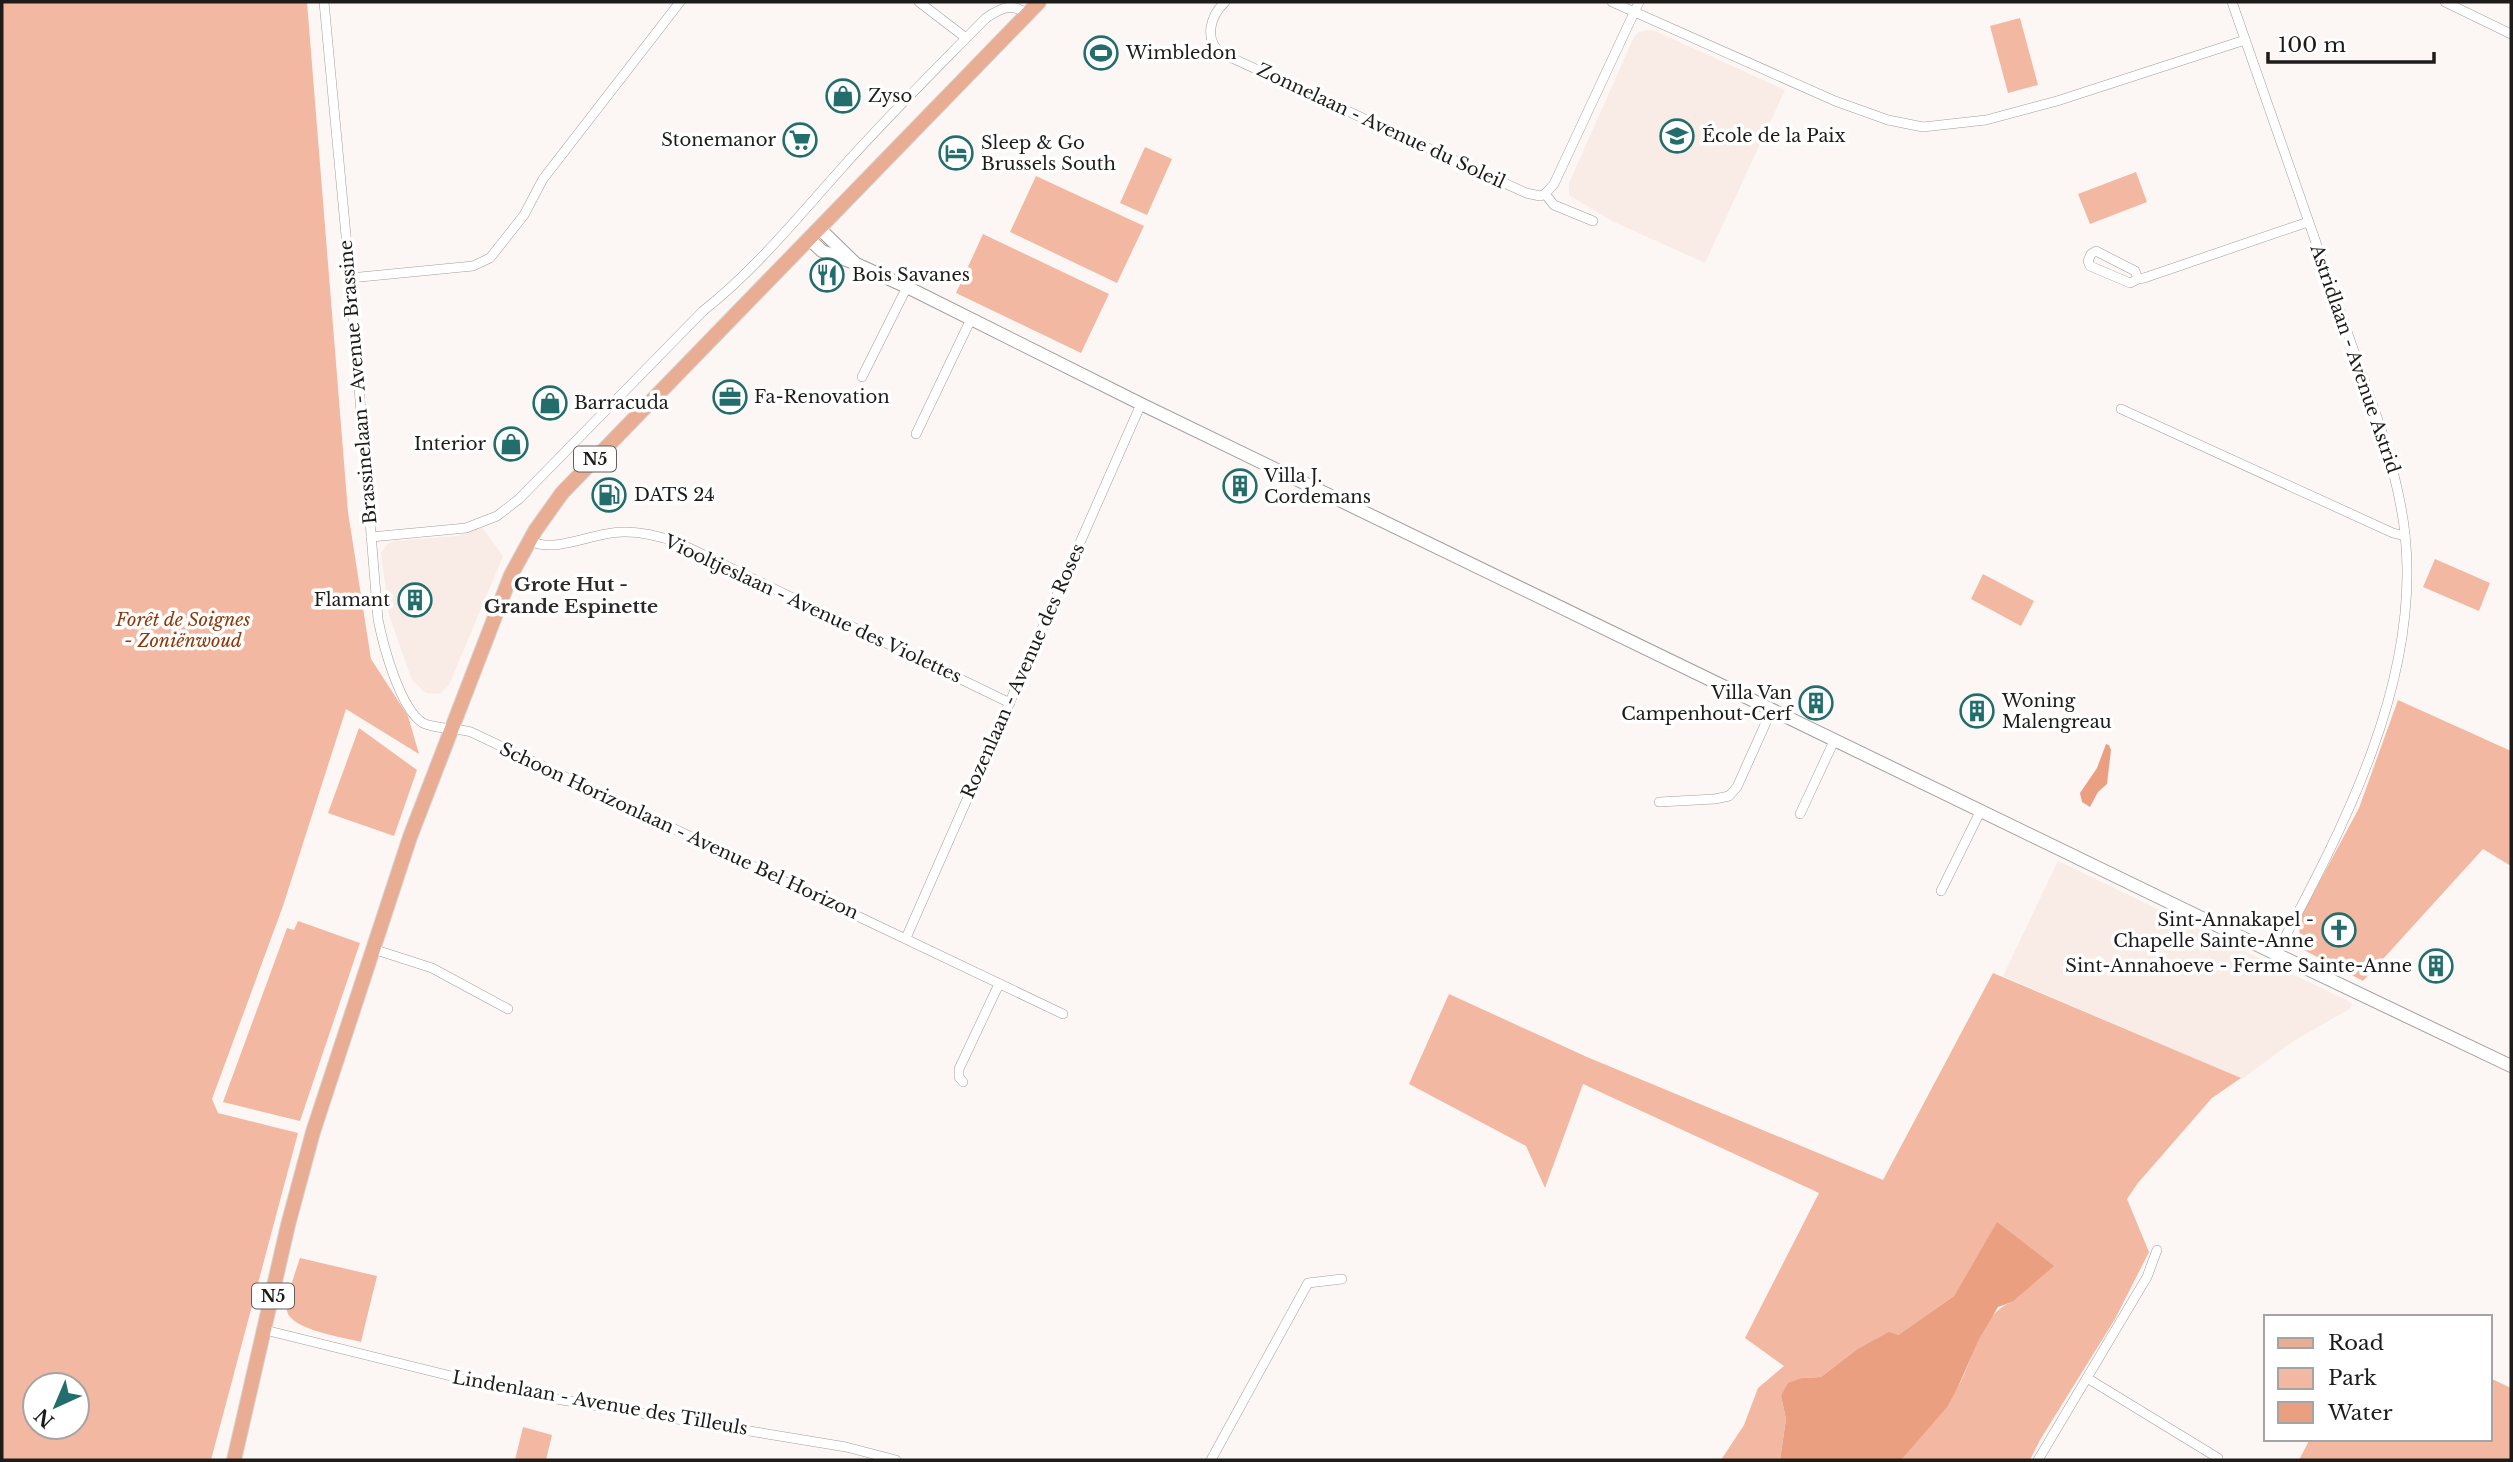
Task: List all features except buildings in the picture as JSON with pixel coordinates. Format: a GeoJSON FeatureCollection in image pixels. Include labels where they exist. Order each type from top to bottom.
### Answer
{"type":"FeatureCollection","features":[{"type":"Feature","properties":{"kind":"main road","name":"N5"},"geometry":{"type":"LineString","coordinates":[[234,1460],[288,1225],[313,1132],[410,837],[511,575],[562,493],[1039,2]]}},
{"type":"Feature","properties":{"kind":"street","name":"Brassinelaan - Avenue Brassine"},"geometry":{"type":"LineString","coordinates":[[324,2],[378,619],[392,674],[414,713],[423,723],[451,728]]}},
{"type":"Feature","properties":{"kind":"street"},"geometry":{"type":"LineString","coordinates":[[350,278],[473,266],[490,258],[524,215],[542,179],[680,2]]}},
{"type":"Feature","properties":{"kind":"street"},"geometry":{"type":"LineString","coordinates":[[919,2],[966,38]]}},
{"type":"Feature","properties":{"kind":"street","name":"Zonnelaan - Avenue du Soleil"},"geometry":{"type":"LineString","coordinates":[[1226,2],[1212,20],[1210,37],[1220,53],[1526,193],[1540,196],[1545,194],[1554,205],[1593,221]]}},
{"type":"Feature","properties":{"kind":"street"},"geometry":{"type":"LineString","coordinates":[[1612,2],[1835,101],[1888,121],[1923,127],[1998,117],[2057,101],[2245,40]]}},
{"type":"Feature","properties":{"kind":"street"},"geometry":{"type":"LineString","coordinates":[[1545,194],[1554,184],[1639,2]]}},
{"type":"Feature","properties":{"kind":"street","name":"Astridlaan - Avenue Astrid"},"geometry":{"type":"LineString","coordinates":[[2232,2],[2381,426],[2399,495],[2405,536],[2405,622],[2394,679],[2350,808],[2276,954]]}},
{"type":"Feature","properties":{"kind":"street"},"geometry":{"type":"LineString","coordinates":[[2445,2],[2511,34]]}},
{"type":"Feature","properties":{"kind":"street"},"geometry":{"type":"LineString","coordinates":[[370,537],[466,528],[497,516],[519,499],[703,311],[727,292],[787,233],[841,168],[986,18],[999,9],[1011,6],[1018,7],[1027,14]]}},
{"type":"Feature","properties":{"kind":"street"},"geometry":{"type":"LineString","coordinates":[[2138,279],[2134,271],[2096,251],[2091,254],[2088,261],[2090,266],[2130,283],[2308,222]]}},
{"type":"Feature","properties":{"kind":"street"},"geometry":{"type":"LineString","coordinates":[[814,233],[854,262],[1141,404],[2511,1066]]}},
{"type":"Feature","properties":{"kind":"street"},"geometry":{"type":"LineString","coordinates":[[862,377],[906,287]]}},
{"type":"Feature","properties":{"kind":"street"},"geometry":{"type":"LineString","coordinates":[[916,434],[971,319]]}},
{"type":"Feature","properties":{"kind":"street","name":"Rozenlaan - Avenue des Roses"},"geometry":{"type":"LineString","coordinates":[[906,938],[1141,404]]}},
{"type":"Feature","properties":{"kind":"street"},"geometry":{"type":"LineString","coordinates":[[2121,409],[2393,533],[2405,536]]}},
{"type":"Feature","properties":{"kind":"street","name":"Viooltjeslaan - Avenue des Violettes"},"geometry":{"type":"LineString","coordinates":[[530,541],[546,546],[621,531],[641,532],[677,542],[1010,703]]}},
{"type":"Feature","properties":{"kind":"street"},"geometry":{"type":"LineString","coordinates":[[1659,802],[1729,796],[1737,787],[1772,709]]}},
{"type":"Feature","properties":{"kind":"street","name":"Schoon Horizonlaan - Avenue Bel Horizon"},"geometry":{"type":"LineString","coordinates":[[451,728],[471,732],[1063,1014]]}},
{"type":"Feature","properties":{"kind":"street"},"geometry":{"type":"LineString","coordinates":[[1800,814],[1835,739]]}},
{"type":"Feature","properties":{"kind":"street"},"geometry":{"type":"LineString","coordinates":[[1941,891],[1981,810]]}},
{"type":"Feature","properties":{"kind":"street"},"geometry":{"type":"LineString","coordinates":[[373,949],[432,968],[508,1009]]}},
{"type":"Feature","properties":{"kind":"street"},"geometry":{"type":"LineString","coordinates":[[964,1082],[960,1069],[999,985]]}},
{"type":"Feature","properties":{"kind":"street"},"geometry":{"type":"LineString","coordinates":[[2038,1460],[2147,1277],[2157,1251]]}},
{"type":"Feature","properties":{"kind":"street"},"geometry":{"type":"LineString","coordinates":[[1211,1460],[1308,1283],[1342,1279]]}},
{"type":"Feature","properties":{"kind":"street","name":"Lindenlaan - Avenue des Tilleuls"},"geometry":{"type":"LineString","coordinates":[[265,1330],[520,1393],[846,1447],[896,1460]]}},
{"type":"Feature","properties":{"kind":"street"},"geometry":{"type":"LineString","coordinates":[[2087,1378],[2218,1458]]}},
{"type":"Feature","properties":{"kind":"shaded area","name":"École de la Paix"},"geometry":{"type":"Polygon","coordinates":[[[1647,30],[1655,31],[1785,90],[1705,263],[1612,221],[1569,195],[1569,183],[1634,37],[1647,30]]]}},
{"type":"Feature","properties":{"kind":"shaded area"},"geometry":{"type":"Polygon","coordinates":[[[482,527],[503,556],[449,685],[440,694],[426,693],[412,680],[389,615],[381,553],[393,541],[458,536],[482,527]]]}},
{"type":"Feature","properties":{"kind":"shaded area"},"geometry":{"type":"Polygon","coordinates":[[[2058,861],[2348,1001],[2352,1004],[2351,1008],[2292,1042],[2242,1079],[2003,976],[2058,861]]]}},
{"type":"Feature","properties":{"kind":"green space","name":"Forêt de Soignes - Zoniënwoud"},"geometry":{"type":"Polygon","coordinates":[[[2,2],[307,2],[348,512],[371,659],[408,716],[419,754],[346,709],[283,906],[212,1099],[218,1113],[298,1133],[211,1460],[2,1460],[2,2]]]}},
{"type":"Feature","properties":{"kind":"green space"},"geometry":{"type":"Polygon","coordinates":[[[2020,18],[2038,85],[2008,93],[1990,26],[2020,18]]]}},
{"type":"Feature","properties":{"kind":"green space"},"geometry":{"type":"Polygon","coordinates":[[[1145,147],[1172,159],[1147,215],[1120,203],[1145,147]]]}},
{"type":"Feature","properties":{"kind":"green space"},"geometry":{"type":"Polygon","coordinates":[[[2136,172],[2147,202],[2090,224],[2078,194],[2136,172]]]}},
{"type":"Feature","properties":{"kind":"green space"},"geometry":{"type":"Polygon","coordinates":[[[1036,176],[1144,226],[1117,283],[1010,232],[1036,176]]]}},
{"type":"Feature","properties":{"kind":"green space"},"geometry":{"type":"Polygon","coordinates":[[[983,234],[1109,294],[1081,353],[956,293],[983,234]]]}},
{"type":"Feature","properties":{"kind":"green space"},"geometry":{"type":"Polygon","coordinates":[[[2435,559],[2490,583],[2479,611],[2423,587],[2435,559]]]}},
{"type":"Feature","properties":{"kind":"green space"},"geometry":{"type":"Polygon","coordinates":[[[1983,574],[2034,601],[2021,626],[1971,599],[1983,574]]]}},
{"type":"Feature","properties":{"kind":"green space"},"geometry":{"type":"Polygon","coordinates":[[[2398,700],[2511,751],[2511,866],[2483,849],[2363,981],[2302,949],[2298,922],[2359,808],[2398,700]]]}},
{"type":"Feature","properties":{"kind":"green space"},"geometry":{"type":"Polygon","coordinates":[[[359,728],[417,770],[394,836],[328,813],[359,728]]]}},
{"type":"Feature","properties":{"kind":"green space"},"geometry":{"type":"Polygon","coordinates":[[[298,921],[360,943],[300,1121],[223,1102],[287,928],[294,930],[298,921]]]}},
{"type":"Feature","properties":{"kind":"green space"},"geometry":{"type":"Polygon","coordinates":[[[1993,973],[2241,1078],[2212,1098],[2127,1199],[2149,1252],[2115,1319],[2030,1460],[1901,1460],[1958,1387],[1979,1338],[1992,1316],[2012,1302],[1997,1223],[1954,1296],[1898,1335],[1856,1350],[1821,1377],[1802,1378],[1781,1396],[1786,1419],[1780,1460],[1721,1460],[1744,1425],[1758,1388],[1784,1366],[1745,1338],[1819,1193],[1583,1084],[1545,1188],[1526,1146],[1409,1084],[1449,994],[1587,1057],[1883,1180],[1993,973]]]}},
{"type":"Feature","properties":{"kind":"green space"},"geometry":{"type":"Polygon","coordinates":[[[300,1258],[377,1276],[361,1342],[307,1328],[291,1318],[287,1311],[288,1300],[300,1258]]]}},
{"type":"Feature","properties":{"kind":"green space"},"geometry":{"type":"Polygon","coordinates":[[[2492,1379],[2511,1388],[2511,1460],[2299,1460],[2309,1441],[2492,1441],[2492,1379]]]}},
{"type":"Feature","properties":{"kind":"green space"},"geometry":{"type":"Polygon","coordinates":[[[523,1427],[552,1435],[546,1460],[515,1460],[523,1427]]]}},
{"type":"Feature","properties":{"kind":"water"},"geometry":{"type":"Polygon","coordinates":[[[2106,744],[2111,750],[2107,784],[2098,792],[2090,807],[2082,802],[2080,793],[2097,768],[2106,744]]]}},
{"type":"Feature","properties":{"kind":"water"},"geometry":{"type":"Polygon","coordinates":[[[1997,1222],[2054,1266],[2012,1302],[1998,1307],[1979,1339],[1947,1407],[1901,1460],[1780,1460],[1786,1419],[1781,1396],[1788,1383],[1802,1378],[1821,1377],[1856,1350],[1889,1332],[1898,1335],[1954,1296],[1997,1222]]]}},
{"type":"Feature","properties":{"kind":"place","name":"Wimbledon"},"geometry":{"type":"Point","coordinates":[1101,53]}},
{"type":"Feature","properties":{"kind":"place","name":"Zyso"},"geometry":{"type":"Point","coordinates":[843,96]}},
{"type":"Feature","properties":{"kind":"place","name":"École de la Paix"},"geometry":{"type":"Point","coordinates":[1677,136]}},
{"type":"Feature","properties":{"kind":"place","name":"Stonemanor"},"geometry":{"type":"Point","coordinates":[800,140]}},
{"type":"Feature","properties":{"kind":"place","name":"Sleep & Go Brussels South"},"geometry":{"type":"Point","coordinates":[956,153]}},
{"type":"Feature","properties":{"kind":"place","name":"Bois Savanes"},"geometry":{"type":"Point","coordinates":[827,275]}},
{"type":"Feature","properties":{"kind":"place","name":"Fa-Renovation"},"geometry":{"type":"Point","coordinates":[730,397]}},
{"type":"Feature","properties":{"kind":"place","name":"Barracuda"},"geometry":{"type":"Point","coordinates":[550,403]}},
{"type":"Feature","properties":{"kind":"place","name":"Interior"},"geometry":{"type":"Point","coordinates":[511,444]}},
{"type":"Feature","properties":{"kind":"place","name":"Villa J. Cordemans"},"geometry":{"type":"Point","coordinates":[1240,486]}},
{"type":"Feature","properties":{"kind":"place","name":"DATS 24"},"geometry":{"type":"Point","coordinates":[609,495]}},
{"type":"Feature","properties":{"kind":"place","name":"Flamant"},"geometry":{"type":"Point","coordinates":[415,600]}},
{"type":"Feature","properties":{"kind":"place","name":"Villa Van Campenhout-Cerf"},"geometry":{"type":"Point","coordinates":[1816,703]}},
{"type":"Feature","properties":{"kind":"place","name":"Woning Malengreau"},"geometry":{"type":"Point","coordinates":[1977,711]}},
{"type":"Feature","properties":{"kind":"place","name":"Sint-Annakapel - Chapelle Sainte-Anne"},"geometry":{"type":"Point","coordinates":[2339,930]}},
{"type":"Feature","properties":{"kind":"place","name":"Sint-Annahoeve - Ferme Sainte-Anne"},"geometry":{"type":"Point","coordinates":[2436,966]}},
{"type":"Feature","properties":{"kind":"district","name":"Grote Hut - Grande Espinette"},"geometry":{"type":"Point","coordinates":[571,595]}}]}
